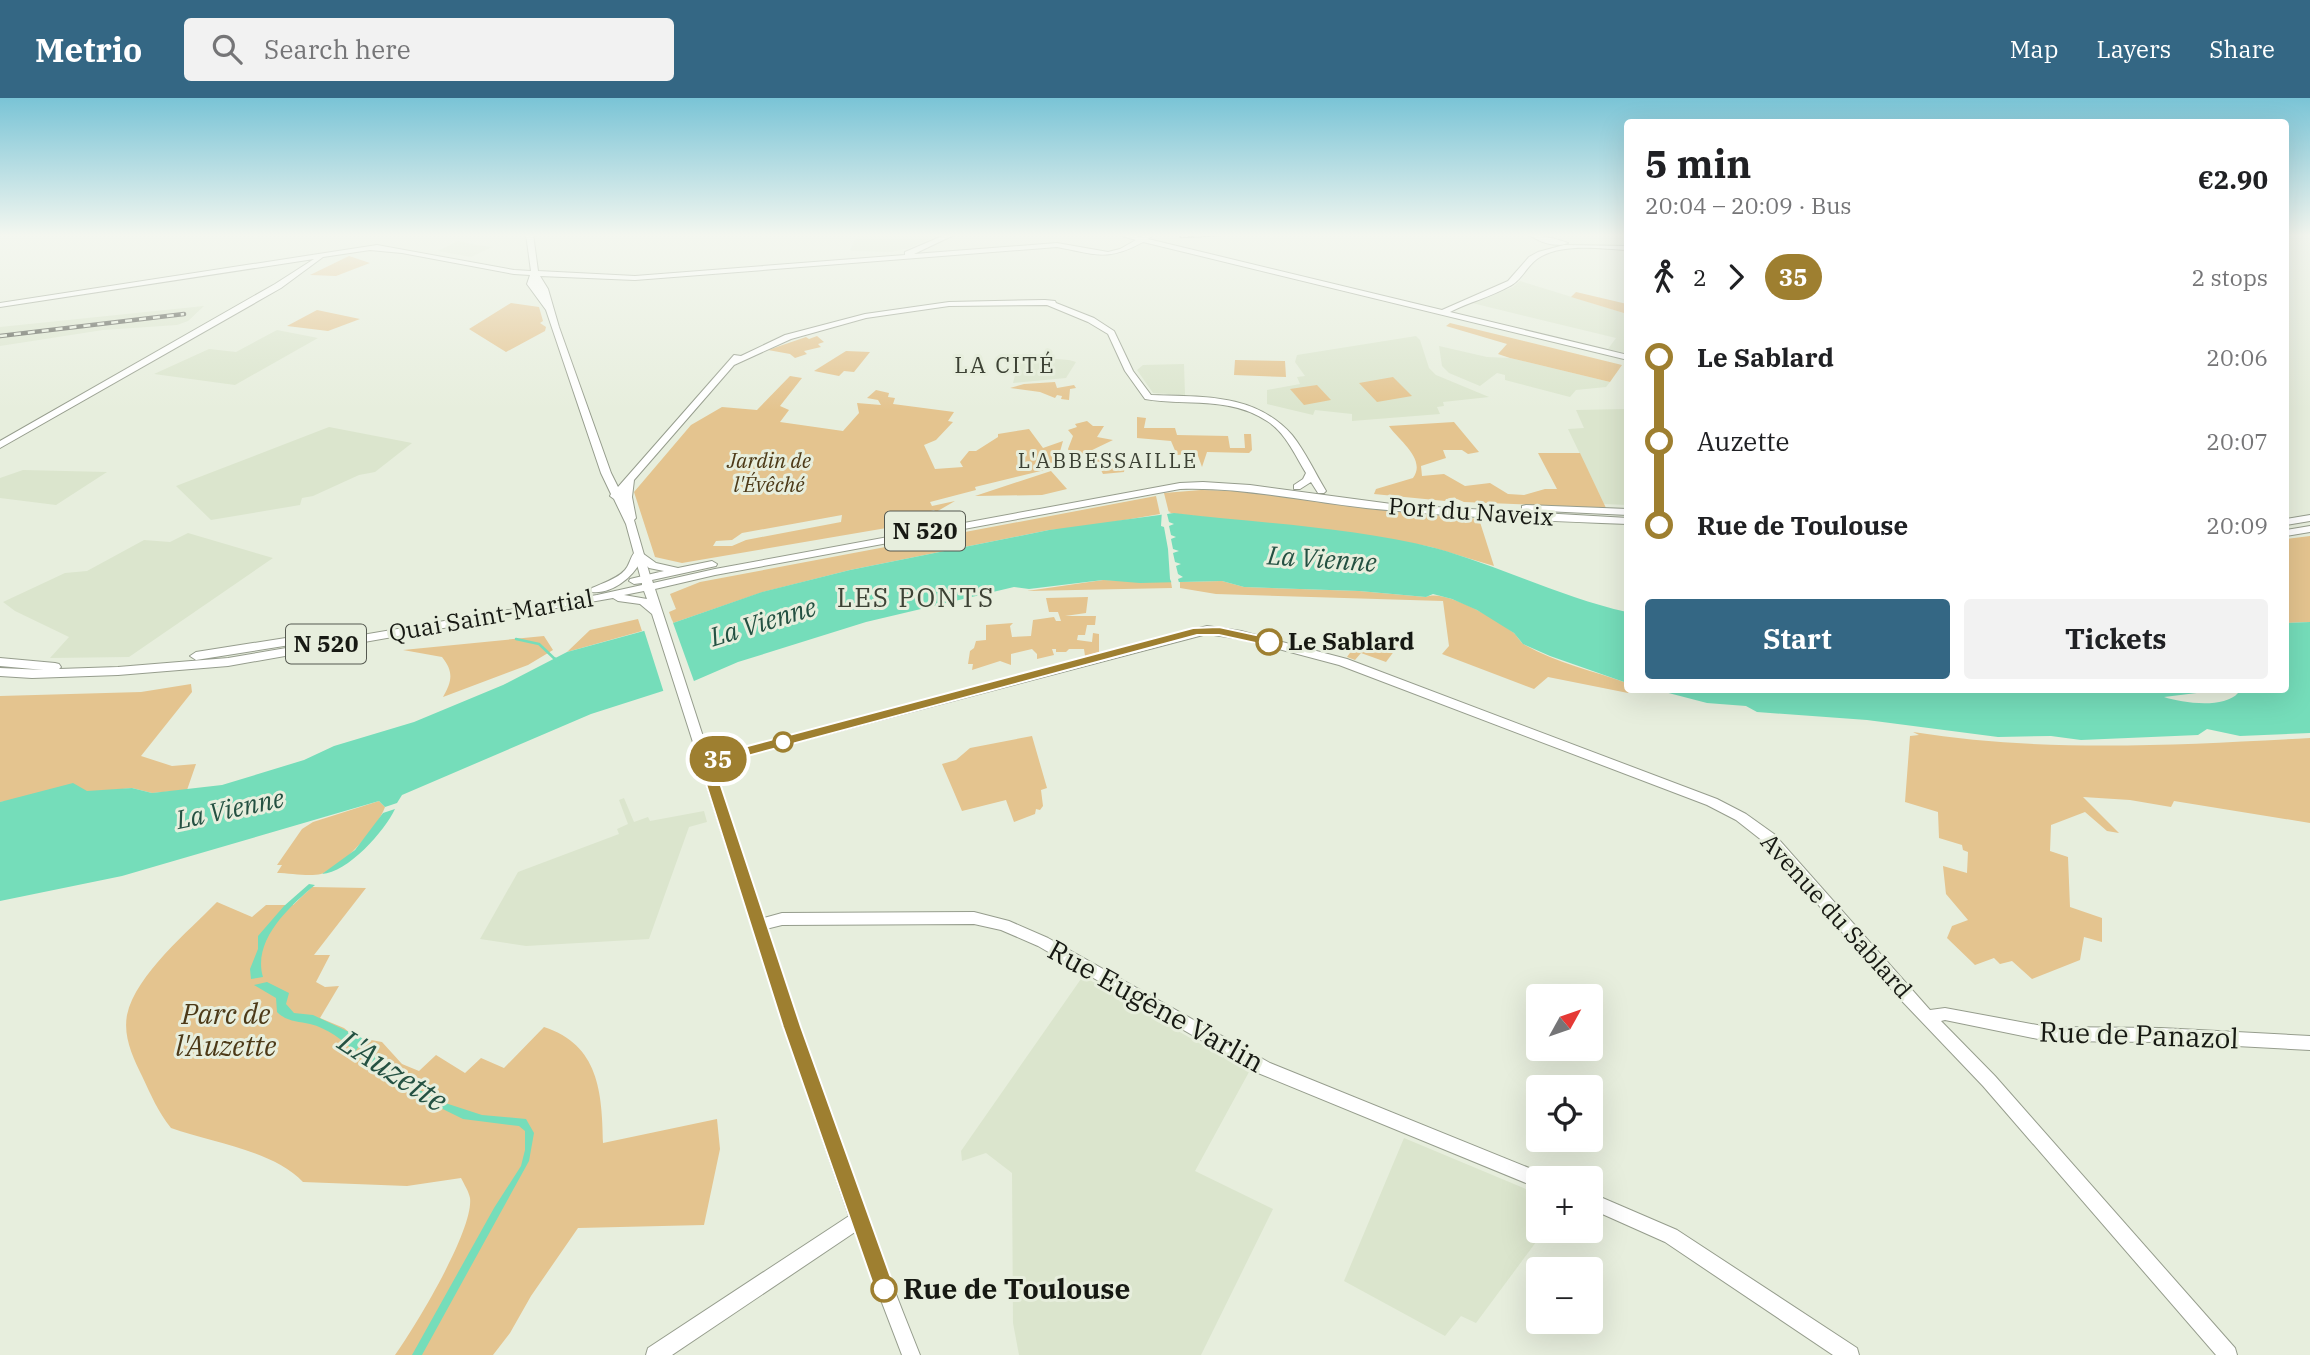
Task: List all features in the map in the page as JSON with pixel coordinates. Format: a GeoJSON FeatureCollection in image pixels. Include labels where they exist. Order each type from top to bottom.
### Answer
{"type":"FeatureCollection","features":[{"type":"Feature","properties":{"kind":"main road"},"geometry":{"type":"LineString","coordinates":[[0,305],[81,293]]}},
{"type":"Feature","properties":{"kind":"main road"},"geometry":{"type":"LineString","coordinates":[[0,445],[266,293]]}},
{"type":"Feature","properties":{"kind":"main road"},"geometry":{"type":"LineString","coordinates":[[537,293],[549,309],[615,496],[631,524]]}},
{"type":"Feature","properties":{"kind":"main road"},"geometry":{"type":"LineString","coordinates":[[1358,293],[1624,359]]}},
{"type":"Feature","properties":{"kind":"main road"},"geometry":{"type":"LineString","coordinates":[[1443,313],[1487,293]]}},
{"type":"Feature","properties":{"kind":"main road"},"geometry":{"type":"LineString","coordinates":[[615,496],[733,363],[763,346],[788,337],[865,316],[948,304],[1047,304],[1074,312],[1114,337],[1129,371],[1145,394],[1151,398],[1211,400],[1238,405],[1263,415],[1284,431],[1318,494]]}},
{"type":"Feature","properties":{"kind":"main road"},"geometry":{"type":"LineString","coordinates":[[1425,309],[1458,304]]}},
{"type":"Feature","properties":{"kind":"main road"},"geometry":{"type":"LineString","coordinates":[[1297,487],[1307,480],[1309,475]]}},
{"type":"Feature","properties":{"kind":"main road","name":"N 520"},"geometry":{"type":"LineString","coordinates":[[647,583],[1160,485],[1217,479],[1297,487],[1318,494]]}},
{"type":"Feature","properties":{"kind":"main road"},"geometry":{"type":"LineString","coordinates":[[630,481],[627,497],[631,524],[656,611],[758,925],[859,1219],[911,1355]]}},
{"type":"Feature","properties":{"kind":"main road","name":"N 520"},"geometry":{"type":"LineString","coordinates":[[1160,485],[1237,486],[1318,494]]}},
{"type":"Feature","properties":{"kind":"main road","name":"Port du Naveix"},"geometry":{"type":"LineString","coordinates":[[1318,494],[1464,506],[1624,512]]}},
{"type":"Feature","properties":{"kind":"main road","name":"Port du Naveix"},"geometry":{"type":"LineString","coordinates":[[1318,494],[1454,512],[1624,521]]}},
{"type":"Feature","properties":{"kind":"main road"},"geometry":{"type":"LineString","coordinates":[[2289,522],[2310,518]]}},
{"type":"Feature","properties":{"kind":"main road"},"geometry":{"type":"LineString","coordinates":[[2289,532],[2310,529]]}},
{"type":"Feature","properties":{"kind":"main road"},"geometry":{"type":"LineString","coordinates":[[638,553],[660,568],[689,574]]}},
{"type":"Feature","properties":{"kind":"main road"},"geometry":{"type":"LineString","coordinates":[[597,594],[633,569],[638,553]]}},
{"type":"Feature","properties":{"kind":"main road"},"geometry":{"type":"LineString","coordinates":[[656,611],[664,592],[689,574]]}},
{"type":"Feature","properties":{"kind":"main road","name":"Quai Saint-Martial"},"geometry":{"type":"LineString","coordinates":[[0,672],[32,674],[118,671],[228,662],[647,583]]}},
{"type":"Feature","properties":{"kind":"main road"},"geometry":{"type":"LineString","coordinates":[[597,594],[643,601],[656,611]]}},
{"type":"Feature","properties":{"kind":"main road","name":"Quai Saint-Martial"},"geometry":{"type":"LineString","coordinates":[[0,662],[54,667],[134,663],[232,652],[597,594]]}},
{"type":"Feature","properties":{"kind":"main road","name":"Avenue du Sablard"},"geometry":{"type":"LineString","coordinates":[[706,762],[1197,631],[1219,631],[1343,662],[1712,802],[1741,817],[1769,838],[1905,995],[1989,1082],[2228,1355]]}},
{"type":"Feature","properties":{"kind":"main road","name":"Rue Eugène Varlin"},"geometry":{"type":"LineString","coordinates":[[758,925],[782,919],[974,918],[1023,932],[1264,1068],[1526,1175]]}},
{"type":"Feature","properties":{"kind":"main road","name":"Rue de Panazol"},"geometry":{"type":"LineString","coordinates":[[1928,1017],[1945,1014],[2048,1034],[2161,1035],[2310,1043]]}},
{"type":"Feature","properties":{"kind":"main road"},"geometry":{"type":"LineString","coordinates":[[1603,1206],[1671,1236],[1850,1355]]}},
{"type":"Feature","properties":{"kind":"main road"},"geometry":{"type":"LineString","coordinates":[[654,1355],[859,1219]]}},
{"type":"Feature","properties":{"kind":"shaded area"},"geometry":{"type":"Polygon","coordinates":[[[1498,293],[1558,293],[1624,313],[1624,352],[1608,349],[1616,338],[1472,303],[1498,293]]]}},
{"type":"Feature","properties":{"kind":"shaded area"},"geometry":{"type":"Polygon","coordinates":[[[204,306],[188,321],[177,325],[103,330],[0,346],[0,327],[204,306]]]}},
{"type":"Feature","properties":{"kind":"shaded area"},"geometry":{"type":"Polygon","coordinates":[[[277,330],[318,338],[235,385],[154,374],[209,349],[236,352],[277,330]]]}},
{"type":"Feature","properties":{"kind":"shaded area"},"geometry":{"type":"Polygon","coordinates":[[[1416,336],[1420,340],[1429,368],[1436,375],[1489,397],[1443,402],[1444,406],[1437,407],[1440,414],[1352,421],[1352,414],[1315,410],[1313,415],[1267,404],[1267,390],[1300,384],[1297,377],[1305,376],[1295,362],[1297,355],[1416,336]]]}},
{"type":"Feature","properties":{"kind":"shaded area"},"geometry":{"type":"Polygon","coordinates":[[[1439,346],[1487,357],[1510,358],[1610,382],[1606,387],[1576,390],[1570,397],[1505,380],[1505,375],[1497,373],[1480,386],[1449,373],[1442,366],[1439,346]]]}},
{"type":"Feature","properties":{"kind":"shaded area"},"geometry":{"type":"Polygon","coordinates":[[[1020,356],[1076,362],[1066,378],[1013,383],[1020,356]]]}},
{"type":"Feature","properties":{"kind":"shaded area"},"geometry":{"type":"Polygon","coordinates":[[[1184,364],[1185,395],[1153,393],[1137,370],[1143,365],[1184,364]]]}},
{"type":"Feature","properties":{"kind":"shaded area"},"geometry":{"type":"Polygon","coordinates":[[[1624,409],[1624,505],[1604,504],[1568,429],[1584,428],[1576,410],[1624,409]]]}},
{"type":"Feature","properties":{"kind":"shaded area"},"geometry":{"type":"Polygon","coordinates":[[[329,427],[412,443],[375,472],[359,475],[313,496],[302,498],[300,505],[211,520],[176,486],[329,427]]]}},
{"type":"Feature","properties":{"kind":"shaded area"},"geometry":{"type":"Polygon","coordinates":[[[23,470],[107,472],[56,505],[0,498],[0,478],[23,470]]]}},
{"type":"Feature","properties":{"kind":"shaded area"},"geometry":{"type":"Polygon","coordinates":[[[188,533],[273,558],[129,657],[50,658],[69,637],[15,611],[3,602],[65,573],[87,571],[144,540],[170,542],[188,533]]]}},
{"type":"Feature","properties":{"kind":"shaded area"},"geometry":{"type":"Polygon","coordinates":[[[624,798],[634,822],[648,817],[650,821],[704,811],[707,822],[689,827],[649,939],[526,946],[480,939],[518,872],[619,834],[617,829],[628,824],[619,800],[624,798]]]}},
{"type":"Feature","properties":{"kind":"shaded area"},"geometry":{"type":"Polygon","coordinates":[[[1083,976],[1249,1072],[1195,1171],[1273,1209],[1201,1355],[1019,1355],[1013,1323],[1012,1173],[986,1153],[962,1161],[961,1151],[1083,976]]]}},
{"type":"Feature","properties":{"kind":"shaded area"},"geometry":{"type":"Polygon","coordinates":[[[1404,1138],[1526,1189],[1526,1243],[1535,1243],[1476,1323],[1461,1316],[1445,1336],[1344,1281],[1404,1138]]]}},
{"type":"Feature","properties":{"kind":"green space"},"geometry":{"type":"Polygon","coordinates":[[[1579,293],[1624,303],[1624,313],[1571,297],[1579,293]]]}},
{"type":"Feature","properties":{"kind":"green space"},"geometry":{"type":"Polygon","coordinates":[[[511,303],[539,307],[543,321],[540,323],[546,327],[545,331],[506,352],[469,329],[511,303]]]}},
{"type":"Feature","properties":{"kind":"green space"},"geometry":{"type":"Polygon","coordinates":[[[317,310],[360,319],[328,331],[287,326],[317,310]]]}},
{"type":"Feature","properties":{"kind":"green space"},"geometry":{"type":"Polygon","coordinates":[[[1450,323],[1622,365],[1610,382],[1510,358],[1498,354],[1507,344],[1446,326],[1450,323]]]}},
{"type":"Feature","properties":{"kind":"green space"},"geometry":{"type":"Polygon","coordinates":[[[817,336],[824,342],[818,344],[821,347],[804,351],[807,354],[795,358],[790,354],[768,350],[806,337],[809,339],[817,336]]]}},
{"type":"Feature","properties":{"kind":"green space"},"geometry":{"type":"Polygon","coordinates":[[[846,351],[870,352],[854,372],[844,371],[839,376],[814,371],[846,351]]]}},
{"type":"Feature","properties":{"kind":"green space"},"geometry":{"type":"Polygon","coordinates":[[[1235,360],[1285,361],[1286,377],[1234,375],[1235,360]]]}},
{"type":"Feature","properties":{"kind":"green space","name":"Jardin de l'Évêché"},"geometry":{"type":"Polygon","coordinates":[[[790,376],[802,378],[780,406],[789,410],[780,422],[843,431],[859,413],[857,403],[881,405],[878,400],[867,398],[876,390],[889,393],[888,397],[895,398],[893,404],[954,412],[948,421],[953,422],[936,440],[924,445],[935,469],[963,467],[960,462],[969,451],[976,451],[998,437],[998,434],[1029,429],[1043,448],[1063,441],[1057,462],[1050,463],[1053,468],[975,487],[976,490],[930,502],[932,506],[955,501],[936,512],[934,510],[884,524],[918,516],[904,525],[682,563],[655,557],[634,492],[691,425],[722,407],[757,410],[790,376]],[[842,515],[742,533],[732,540],[716,541],[713,546],[732,546],[746,540],[841,522],[842,515]]]}},
{"type":"Feature","properties":{"kind":"green space"},"geometry":{"type":"Polygon","coordinates":[[[1393,377],[1412,396],[1377,402],[1359,383],[1393,377]]]}},
{"type":"Feature","properties":{"kind":"green space"},"geometry":{"type":"Polygon","coordinates":[[[1055,382],[1057,388],[1074,385],[1076,388],[1070,389],[1069,400],[1061,399],[1062,396],[1057,395],[1055,398],[1040,392],[1010,388],[1024,384],[1055,382]]]}},
{"type":"Feature","properties":{"kind":"green space"},"geometry":{"type":"Polygon","coordinates":[[[1317,385],[1331,400],[1304,405],[1290,389],[1317,385]]]}},
{"type":"Feature","properties":{"kind":"green space"},"geometry":{"type":"Polygon","coordinates":[[[1137,417],[1146,418],[1144,428],[1175,428],[1177,435],[1228,436],[1230,448],[1245,448],[1244,434],[1251,434],[1252,450],[1249,453],[1207,452],[1202,467],[1197,453],[1177,455],[1171,441],[1137,438],[1137,417]]]}},
{"type":"Feature","properties":{"kind":"green space"},"geometry":{"type":"Polygon","coordinates":[[[1087,421],[1093,426],[1104,426],[1097,437],[1113,440],[1086,453],[1070,455],[1068,449],[1073,436],[1068,430],[1077,427],[1075,424],[1087,421]]]}},
{"type":"Feature","properties":{"kind":"green space"},"geometry":{"type":"Polygon","coordinates":[[[1454,422],[1479,452],[1468,454],[1462,450],[1443,450],[1446,458],[1421,466],[1422,476],[1444,474],[1465,486],[1490,483],[1508,494],[1524,495],[1545,489],[1557,489],[1538,453],[1580,453],[1606,508],[1464,502],[1457,499],[1445,501],[1374,494],[1376,489],[1413,478],[1416,471],[1410,450],[1389,426],[1454,422]]]}},
{"type":"Feature","properties":{"kind":"green space"},"geometry":{"type":"Polygon","coordinates":[[[1105,450],[1117,459],[1126,458],[1124,472],[1103,474],[1096,460],[1105,450]]]}},
{"type":"Feature","properties":{"kind":"green space"},"geometry":{"type":"Polygon","coordinates":[[[1051,471],[1067,489],[1042,495],[975,496],[1051,471]]]}},
{"type":"Feature","properties":{"kind":"green space"},"geometry":{"type":"Polygon","coordinates":[[[1244,491],[1371,509],[1479,519],[1494,566],[1431,547],[1390,539],[1169,513],[1164,493],[1244,491]]]}},
{"type":"Feature","properties":{"kind":"green space"},"geometry":{"type":"Polygon","coordinates":[[[1156,496],[1160,514],[1078,528],[1049,530],[850,570],[763,592],[673,623],[669,612],[676,609],[670,594],[700,582],[1156,496]]]}},
{"type":"Feature","properties":{"kind":"green space"},"geometry":{"type":"Polygon","coordinates":[[[2310,536],[2310,622],[2289,623],[2289,539],[2310,536]]]}},
{"type":"Feature","properties":{"kind":"green space"},"geometry":{"type":"Polygon","coordinates":[[[1103,580],[1171,582],[1172,588],[1027,591],[1103,580]]]}},
{"type":"Feature","properties":{"kind":"green space"},"geometry":{"type":"Polygon","coordinates":[[[1222,581],[1244,587],[1445,597],[1496,621],[1514,633],[1523,644],[1537,651],[1624,682],[1624,692],[1548,677],[1534,689],[1442,654],[1449,646],[1443,601],[1216,594],[1180,588],[1180,582],[1222,581]]]}},
{"type":"Feature","properties":{"kind":"green space"},"geometry":{"type":"Polygon","coordinates":[[[1088,597],[1086,613],[1065,616],[1096,616],[1095,625],[1087,625],[1085,635],[1078,635],[1077,640],[1092,642],[1093,633],[1099,634],[1099,652],[1085,656],[1084,649],[1056,652],[1056,649],[1052,649],[1054,655],[1037,659],[1037,654],[1032,649],[1011,654],[1011,665],[1000,661],[972,670],[973,664],[968,664],[970,651],[976,641],[986,640],[986,625],[1013,623],[1010,626],[1012,637],[1031,636],[1033,620],[1054,617],[1056,621],[1061,621],[1058,612],[1049,612],[1046,598],[1088,597]]]}},
{"type":"Feature","properties":{"kind":"green space"},"geometry":{"type":"Polygon","coordinates":[[[638,619],[642,631],[567,652],[590,630],[638,619]]]}},
{"type":"Feature","properties":{"kind":"green space"},"geometry":{"type":"Polygon","coordinates":[[[1350,635],[1399,638],[1398,641],[1401,642],[1386,662],[1361,653],[1355,660],[1347,657],[1352,650],[1344,646],[1345,638],[1350,639],[1350,635]]]}},
{"type":"Feature","properties":{"kind":"green space"},"geometry":{"type":"Polygon","coordinates":[[[544,636],[553,650],[528,665],[443,697],[450,677],[442,657],[403,650],[544,636]]]}},
{"type":"Feature","properties":{"kind":"green space"},"geometry":{"type":"Polygon","coordinates":[[[191,684],[192,692],[141,756],[172,766],[196,764],[187,790],[152,793],[132,788],[0,802],[0,696],[141,692],[191,684]]]}},
{"type":"Feature","properties":{"kind":"green space"},"geometry":{"type":"Polygon","coordinates":[[[1913,732],[2012,743],[2111,746],[2310,738],[2310,823],[2174,801],[2171,807],[2130,800],[2083,797],[2119,833],[2107,831],[2085,812],[2051,825],[2050,851],[2068,857],[2070,907],[2102,918],[2102,942],[2084,937],[2080,960],[2032,979],[2012,961],[2000,964],[1994,958],[1975,965],[1947,938],[1952,926],[1968,920],[1946,894],[1943,866],[1967,873],[1968,852],[1963,850],[1962,845],[1939,838],[1938,812],[1905,802],[1910,736],[1919,735],[1913,732]]]}},
{"type":"Feature","properties":{"kind":"green space"},"geometry":{"type":"Polygon","coordinates":[[[1032,736],[1047,788],[1041,790],[1043,806],[1040,810],[1036,809],[1035,814],[1014,822],[1006,800],[962,811],[942,764],[956,760],[970,748],[1032,736]]]}},
{"type":"Feature","properties":{"kind":"green space"},"geometry":{"type":"Polygon","coordinates":[[[379,801],[385,807],[375,825],[339,864],[316,875],[277,873],[282,865],[277,865],[302,829],[313,822],[379,801]]]}},
{"type":"Feature","properties":{"kind":"green space","name":"Parc de l'Auzette"},"geometry":{"type":"Polygon","coordinates":[[[312,887],[366,888],[314,955],[330,955],[316,982],[325,987],[339,986],[320,1018],[344,1028],[355,1037],[382,1042],[402,1064],[419,1071],[436,1055],[465,1073],[481,1058],[504,1068],[544,1027],[562,1035],[587,1058],[594,1073],[601,1106],[603,1143],[717,1119],[720,1149],[704,1225],[578,1228],[493,1355],[395,1355],[442,1278],[463,1232],[470,1198],[461,1178],[407,1186],[303,1182],[290,1171],[259,1155],[171,1128],[162,1116],[135,1062],[128,1039],[127,1015],[141,984],[165,954],[217,902],[252,917],[266,905],[293,905],[312,887]]]}},
{"type":"Feature","properties":{"kind":"water","name":"La Vienne"},"geometry":{"type":"Polygon","coordinates":[[[1174,513],[1339,530],[1435,548],[1624,611],[1624,682],[1523,644],[1514,633],[1477,610],[1433,594],[1426,597],[1359,591],[1244,587],[1222,581],[1140,583],[1103,580],[1029,589],[1014,587],[866,622],[738,662],[694,681],[591,714],[402,795],[397,803],[385,807],[379,801],[122,876],[0,901],[0,802],[73,783],[87,791],[132,788],[152,793],[222,785],[304,760],[334,746],[414,722],[503,685],[567,652],[673,623],[762,592],[850,570],[1049,530],[1174,513]]]}},
{"type":"Feature","properties":{"kind":"water"},"geometry":{"type":"Polygon","coordinates":[[[2310,622],[2310,733],[2240,736],[2207,729],[2198,735],[2081,740],[2051,736],[1998,737],[1867,720],[1757,712],[1746,706],[1707,703],[1669,693],[2197,693],[2164,697],[2192,703],[2213,703],[2232,698],[2238,693],[2289,693],[2289,623],[2310,622]]]}},
{"type":"Feature","properties":{"kind":"water"},"geometry":{"type":"Polygon","coordinates":[[[395,809],[374,839],[353,859],[343,867],[322,874],[355,850],[383,813],[395,809]]]}},
{"type":"Feature","properties":{"kind":"water"},"geometry":{"type":"Polygon","coordinates":[[[309,884],[315,885],[285,914],[268,937],[261,963],[263,977],[251,979],[250,969],[258,949],[258,936],[284,906],[309,884]]]}},
{"type":"Feature","properties":{"kind":"water"},"geometry":{"type":"Polygon","coordinates":[[[267,982],[289,993],[286,1004],[294,1013],[313,1015],[364,1039],[355,1052],[323,1028],[285,1018],[277,1012],[276,998],[254,985],[267,982]]]}},
{"type":"Feature","properties":{"kind":"water","name":"L'Auzette"},"geometry":{"type":"Polygon","coordinates":[[[367,1048],[408,1083],[439,1101],[482,1115],[526,1119],[534,1133],[529,1161],[422,1355],[412,1355],[494,1208],[521,1166],[525,1150],[525,1131],[519,1126],[463,1119],[402,1089],[385,1073],[359,1056],[367,1048]]]}},
{"type":"Feature","properties":{"kind":"pier"},"geometry":{"type":"Polygon","coordinates":[[[1162,510],[1171,512],[1167,514],[1169,522],[1174,524],[1169,526],[1171,535],[1176,537],[1171,539],[1173,549],[1179,551],[1173,553],[1175,562],[1181,564],[1176,566],[1178,574],[1183,577],[1178,579],[1180,586],[1173,586],[1170,579],[1168,549],[1164,527],[1161,526],[1162,510]]]}},
{"type":"Feature","properties":{"kind":"pier"},"geometry":{"type":"Polygon","coordinates":[[[672,620],[695,684],[664,693],[643,627],[672,620]]]}},
{"type":"Feature","properties":{"kind":"waterway"},"geometry":{"type":"LineString","coordinates":[[516,639],[539,644],[557,661]]}},
{"type":"Feature","properties":{"kind":"railway"},"geometry":{"type":"LineString","coordinates":[[0,336],[184,314]]}},
{"type":"Feature","properties":{"kind":"bus line","name":"35"},"geometry":{"type":"LineString","coordinates":[[884,1289],[792,1027],[706,762],[1197,631],[1219,631],[1269,642]]}},
{"type":"Feature","properties":{"kind":"place","name":"Le Sablard"},"geometry":{"type":"Point","coordinates":[1269,642]}},
{"type":"Feature","properties":{"kind":"place","name":"Rue de Toulouse"},"geometry":{"type":"Point","coordinates":[884,1289]}},
{"type":"Feature","properties":{"kind":"district","name":"LA CITÉ"},"geometry":{"type":"Point","coordinates":[1005,365]}},
{"type":"Feature","properties":{"kind":"district","name":"L'ABBESSAILLE"},"geometry":{"type":"Point","coordinates":[1108,461]}},
{"type":"Feature","properties":{"kind":"district","name":"LES PONTS"},"geometry":{"type":"Point","coordinates":[916,598]}}]}
